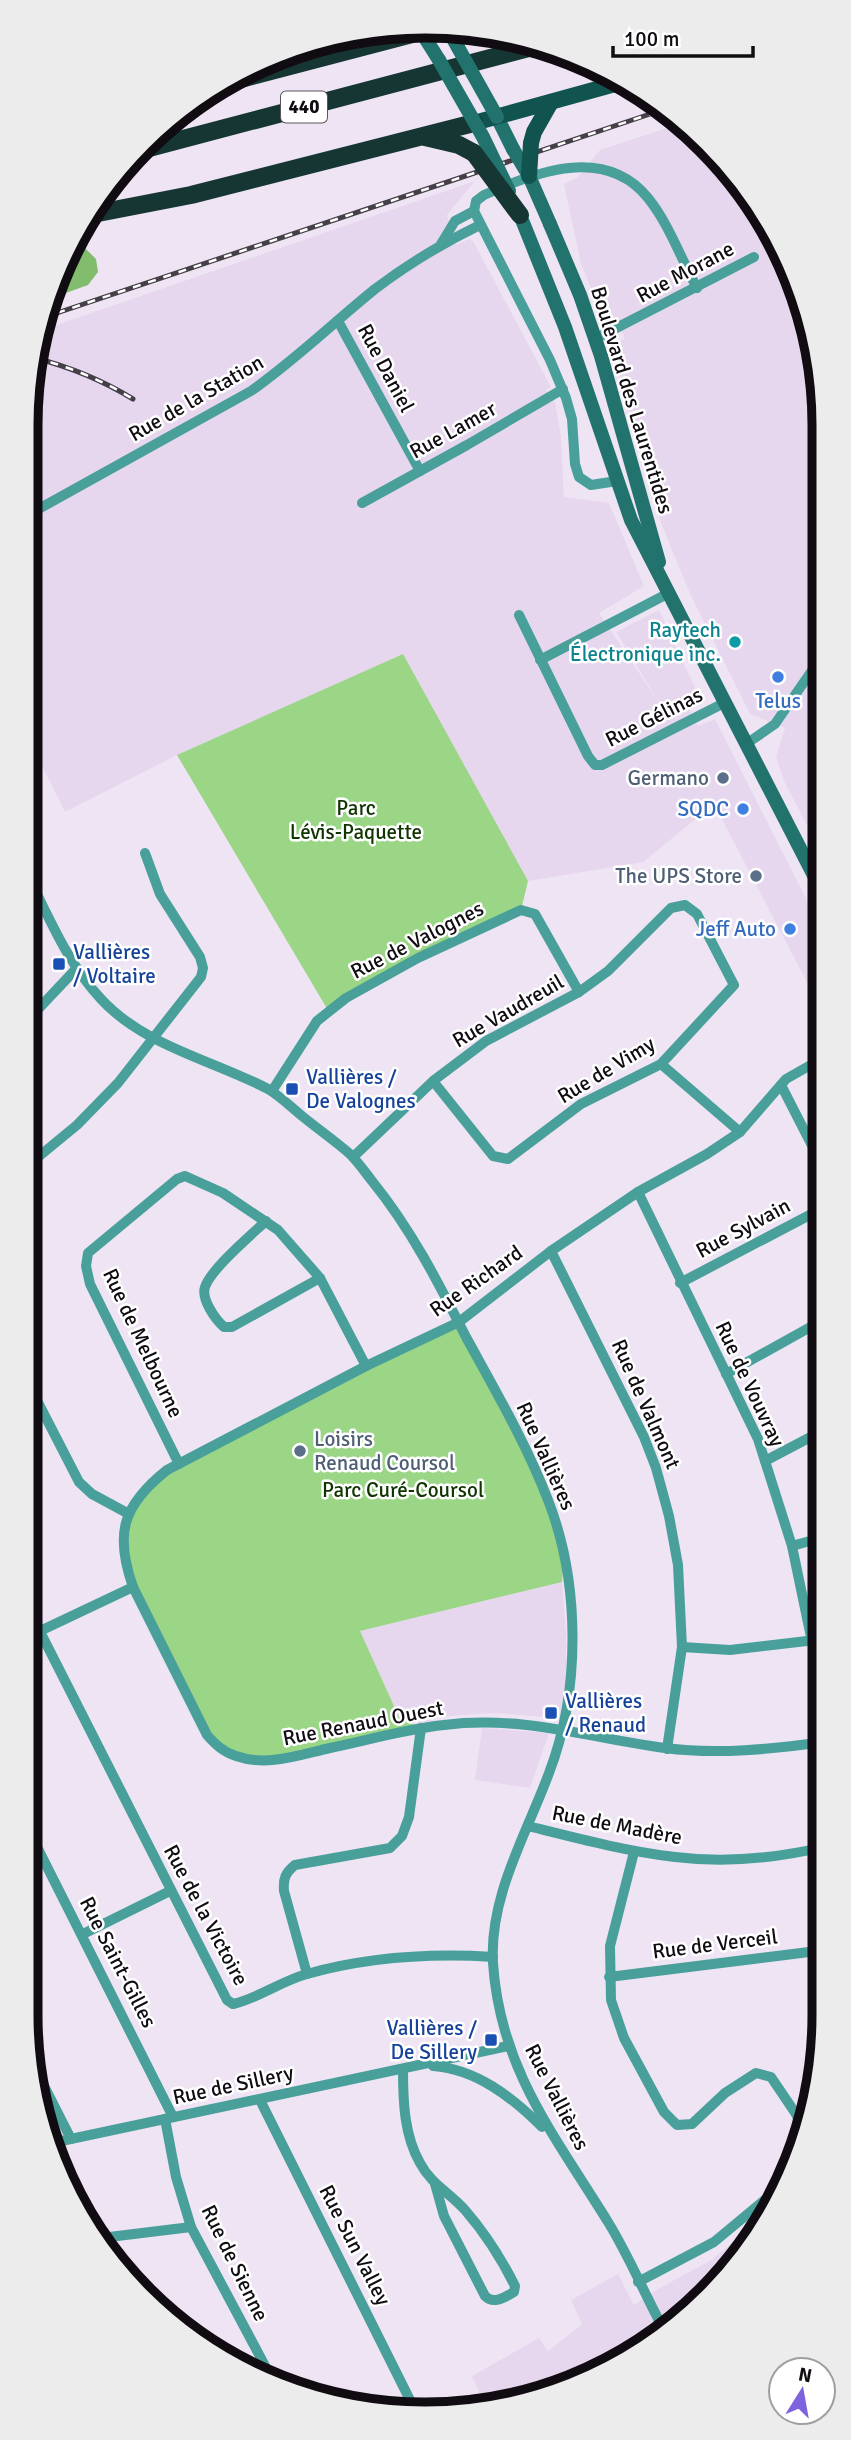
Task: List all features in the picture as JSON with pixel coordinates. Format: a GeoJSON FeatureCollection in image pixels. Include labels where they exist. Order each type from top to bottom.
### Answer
{"type":"FeatureCollection","features":[{"type":"Feature","properties":{"kind":"highway","name":"440"},"geometry":{"type":"LineString","coordinates":[[269,71],[387,41]]}},
{"type":"Feature","properties":{"kind":"highway","name":"440"},"geometry":{"type":"LineString","coordinates":[[159,145],[519,50]]}},
{"type":"Feature","properties":{"kind":"highway"},"geometry":{"type":"LineString","coordinates":[[103,212],[191,195],[422,136],[448,135],[474,123]]}},
{"type":"Feature","properties":{"kind":"highway"},"geometry":{"type":"LineString","coordinates":[[448,135],[474,153],[520,215]]}},
{"type":"Feature","properties":{"kind":"main road","name":"Boulevard des Laurentides"},"geometry":{"type":"LineString","coordinates":[[425,38],[474,123],[520,215],[562,317],[631,520],[812,872]]}},
{"type":"Feature","properties":{"kind":"main road","name":"Boulevard des Laurentides"},"geometry":{"type":"LineString","coordinates":[[453,39],[529,176],[595,338],[669,593]]}},
{"type":"Feature","properties":{"kind":"main road"},"geometry":{"type":"LineString","coordinates":[[474,123],[610,85]]}},
{"type":"Feature","properties":{"kind":"main road"},"geometry":{"type":"LineString","coordinates":[[529,176],[533,135],[551,102]]}},
{"type":"Feature","properties":{"kind":"street","name":"Rue de la Station"},"geometry":{"type":"LineString","coordinates":[[440,245],[455,221],[474,211],[480,197],[545,172],[576,166],[610,171],[633,184],[650,201],[697,288]]}},
{"type":"Feature","properties":{"kind":"street","name":"Boulevard des Laurentides"},"geometry":{"type":"LineString","coordinates":[[474,211],[563,389],[570,411],[575,464],[579,477],[591,485],[617,481]]}},
{"type":"Feature","properties":{"kind":"street","name":"Rue de la Station"},"geometry":{"type":"LineString","coordinates":[[38,509],[251,391],[285,367],[392,277],[440,245],[480,225]]}},
{"type":"Feature","properties":{"kind":"street","name":"Rue Morane"},"geometry":{"type":"LineString","coordinates":[[595,338],[754,257]]}},
{"type":"Feature","properties":{"kind":"street","name":"Rue Daniel"},"geometry":{"type":"LineString","coordinates":[[338,321],[420,471]]}},
{"type":"Feature","properties":{"kind":"street","name":"Rue Lamer"},"geometry":{"type":"LineString","coordinates":[[362,503],[563,389]]}},
{"type":"Feature","properties":{"kind":"street"},"geometry":{"type":"LineString","coordinates":[[540,660],[669,593]]}},
{"type":"Feature","properties":{"kind":"street","name":"Rue Gélinas"},"geometry":{"type":"LineString","coordinates":[[519,615],[588,757],[595,765],[602,765],[724,703]]}},
{"type":"Feature","properties":{"kind":"street"},"geometry":{"type":"LineString","coordinates":[[746,744],[775,724],[812,670]]}},
{"type":"Feature","properties":{"kind":"street"},"geometry":{"type":"LineString","coordinates":[[38,1157],[76,1125],[118,1083],[201,977],[203,968],[200,957],[160,894],[145,853]]}},
{"type":"Feature","properties":{"kind":"street","name":"Rue Vallières"},"geometry":{"type":"LineString","coordinates":[[38,895],[76,969],[104,1003],[133,1026],[272,1091],[353,1157],[392,1205],[416,1241],[531,1458],[551,1506],[564,1557],[573,1630],[570,1688],[551,1768],[511,1866],[498,1911],[493,1957],[497,2001],[523,2084],[551,2136],[610,2226],[660,2323]]}},
{"type":"Feature","properties":{"kind":"street","name":"Rue Vaudreuil"},"geometry":{"type":"LineString","coordinates":[[353,1157],[433,1081],[486,1041],[579,992],[608,971],[671,908],[685,905],[696,914],[734,985]]}},
{"type":"Feature","properties":{"kind":"street","name":"Rue de Valognes"},"geometry":{"type":"LineString","coordinates":[[272,1091],[317,1021],[346,998],[418,958],[521,910],[535,914],[579,992]]}},
{"type":"Feature","properties":{"kind":"street"},"geometry":{"type":"LineString","coordinates":[[38,1009],[76,969]]}},
{"type":"Feature","properties":{"kind":"street","name":"Rue de Vimy"},"geometry":{"type":"LineString","coordinates":[[433,1081],[493,1156],[508,1159],[581,1104],[661,1064],[734,985]]}},
{"type":"Feature","properties":{"kind":"street"},"geometry":{"type":"LineString","coordinates":[[661,1064],[740,1132]]}},
{"type":"Feature","properties":{"kind":"street","name":"Rue Richard"},"geometry":{"type":"LineString","coordinates":[[133,1587],[124,1563],[124,1534],[129,1514],[144,1489],[167,1469],[366,1366],[458,1322],[551,1251],[638,1192],[707,1154],[740,1132],[781,1084],[812,1064]]}},
{"type":"Feature","properties":{"kind":"street"},"geometry":{"type":"LineString","coordinates":[[781,1084],[812,1145]]}},
{"type":"Feature","properties":{"kind":"street","name":"Rue de Melbourne"},"geometry":{"type":"LineString","coordinates":[[179,1464],[90,1284],[86,1266],[88,1254],[177,1179],[185,1176],[223,1193],[278,1230],[320,1278],[366,1366]]}},
{"type":"Feature","properties":{"kind":"street","name":"Rue de Vouvray"},"geometry":{"type":"LineString","coordinates":[[638,1192],[758,1439],[792,1546],[812,1642]]}},
{"type":"Feature","properties":{"kind":"street","name":"Rue Sylvain"},"geometry":{"type":"LineString","coordinates":[[680,1283],[812,1214]]}},
{"type":"Feature","properties":{"kind":"street"},"geometry":{"type":"LineString","coordinates":[[266,1221],[211,1275],[204,1288],[204,1295],[218,1321],[223,1326],[232,1327],[320,1278]]}},
{"type":"Feature","properties":{"kind":"street","name":"Rue de Valmont"},"geometry":{"type":"LineString","coordinates":[[551,1251],[644,1437],[669,1516],[678,1565],[682,1647],[667,1749]]}},
{"type":"Feature","properties":{"kind":"street"},"geometry":{"type":"LineString","coordinates":[[726,1374],[812,1326]]}},
{"type":"Feature","properties":{"kind":"street"},"geometry":{"type":"LineString","coordinates":[[38,1402],[79,1482],[92,1494],[129,1514]]}},
{"type":"Feature","properties":{"kind":"street"},"geometry":{"type":"LineString","coordinates":[[765,1461],[812,1436]]}},
{"type":"Feature","properties":{"kind":"street"},"geometry":{"type":"LineString","coordinates":[[792,1546],[812,1540]]}},
{"type":"Feature","properties":{"kind":"street"},"geometry":{"type":"LineString","coordinates":[[40,1631],[133,1587]]}},
{"type":"Feature","properties":{"kind":"street","name":"Rue Renaud Ouest"},"geometry":{"type":"LineString","coordinates":[[133,1587],[206,1735],[220,1749],[249,1759],[273,1761],[446,1724],[506,1723],[561,1728],[667,1749],[763,1751],[812,1744]]}},
{"type":"Feature","properties":{"kind":"street","name":"Rue de la Victoire"},"geometry":{"type":"LineString","coordinates":[[38,1627],[227,2000],[233,2004],[246,2001],[270,1987],[307,1973],[397,1956],[447,1954],[493,1957]]}},
{"type":"Feature","properties":{"kind":"street"},"geometry":{"type":"LineString","coordinates":[[682,1647],[730,1650],[812,1642]]}},
{"type":"Feature","properties":{"kind":"street"},"geometry":{"type":"LineString","coordinates":[[307,1973],[284,1891],[283,1882],[287,1872],[295,1865],[390,1848],[402,1836],[409,1817],[421,1728]]}},
{"type":"Feature","properties":{"kind":"street","name":"Rue de Madère"},"geometry":{"type":"LineString","coordinates":[[528,1826],[634,1852],[678,1858],[720,1860],[795,1854],[812,1850]]}},
{"type":"Feature","properties":{"kind":"street","name":"Rue Saint-Gilles"},"geometry":{"type":"LineString","coordinates":[[38,1848],[83,1934],[169,2118]]}},
{"type":"Feature","properties":{"kind":"street"},"geometry":{"type":"LineString","coordinates":[[634,1852],[610,1946],[611,2000],[624,2038],[664,2112],[677,2125],[692,2124],[726,2094],[756,2073],[771,2077],[798,2119]]}},
{"type":"Feature","properties":{"kind":"street"},"geometry":{"type":"LineString","coordinates":[[83,1934],[170,1891]]}},
{"type":"Feature","properties":{"kind":"street","name":"Rue de Verceil"},"geometry":{"type":"LineString","coordinates":[[609,1977],[812,1952]]}},
{"type":"Feature","properties":{"kind":"street","name":"Rue de Sillery"},"geometry":{"type":"LineString","coordinates":[[60,2141],[509,2046]]}},
{"type":"Feature","properties":{"kind":"street","name":"Rue de Sillery"},"geometry":{"type":"LineString","coordinates":[[422,2065],[451,2067],[474,2075],[524,2108],[551,2136]]}},
{"type":"Feature","properties":{"kind":"street"},"geometry":{"type":"LineString","coordinates":[[403,2069],[403,2109],[419,2162],[435,2185],[463,2208],[500,2256],[515,2286],[514,2292],[499,2300],[488,2299],[485,2295],[444,2216],[435,2185]]}},
{"type":"Feature","properties":{"kind":"street"},"geometry":{"type":"LineString","coordinates":[[46,2090],[71,2139]]}},
{"type":"Feature","properties":{"kind":"street","name":"Rue Sun Valley"},"geometry":{"type":"LineString","coordinates":[[260,2100],[411,2401]]}},
{"type":"Feature","properties":{"kind":"street"},"geometry":{"type":"LineString","coordinates":[[796,2114],[800,2111]]}},
{"type":"Feature","properties":{"kind":"street","name":"Rue de Sienne"},"geometry":{"type":"LineString","coordinates":[[169,2118],[176,2177],[191,2227],[266,2367]]}},
{"type":"Feature","properties":{"kind":"street"},"geometry":{"type":"LineString","coordinates":[[638,2282],[714,2242],[766,2199]]}},
{"type":"Feature","properties":{"kind":"street"},"geometry":{"type":"LineString","coordinates":[[109,2237],[191,2227]]}},
{"type":"Feature","properties":{"kind":"shaded area"},"geometry":{"type":"Polygon","coordinates":[[[671,127],[716,170],[747,210],[773,254],[792,301],[805,350],[812,400],[812,835],[784,781],[776,757],[785,728],[750,714],[691,596],[661,523],[612,347],[625,338],[614,318],[604,321],[581,264],[564,184],[577,178],[600,150],[671,127]]]}},
{"type":"Feature","properties":{"kind":"shaded area"},"geometry":{"type":"Polygon","coordinates":[[[475,181],[447,215],[456,245],[469,239],[473,241],[551,387],[546,390],[555,402],[561,437],[564,497],[609,503],[644,586],[599,613],[658,701],[616,632],[659,610],[699,696],[687,705],[698,726],[715,719],[812,910],[812,992],[714,804],[643,862],[528,881],[492,822],[403,654],[177,755],[65,812],[38,758],[38,426],[42,375],[52,327],[475,181]]]}},
{"type":"Feature","properties":{"kind":"shaded area"},"geometry":{"type":"Polygon","coordinates":[[[562,1582],[566,1676],[560,1718],[492,1713],[439,1717],[421,1728],[399,1717],[360,1631],[562,1582]]]}},
{"type":"Feature","properties":{"kind":"shaded area"},"geometry":{"type":"Polygon","coordinates":[[[482,1728],[549,1733],[530,1788],[475,1780],[482,1728]]]}},
{"type":"Feature","properties":{"kind":"shaded area"},"geometry":{"type":"Polygon","coordinates":[[[747,2230],[716,2270],[681,2305],[619,2350],[550,2381],[481,2397],[472,2376],[539,2338],[548,2351],[582,2324],[571,2300],[618,2274],[634,2305],[713,2259],[747,2230]]]}},
{"type":"Feature","properties":{"kind":"green space"},"geometry":{"type":"Polygon","coordinates":[[[83,246],[96,259],[98,272],[88,285],[61,295],[83,246]]]}},
{"type":"Feature","properties":{"kind":"green space","name":"Parc Lévis-Paquette"},"geometry":{"type":"Polygon","coordinates":[[[403,654],[528,881],[521,910],[346,998],[329,1012],[177,755],[403,654]]]}},
{"type":"Feature","properties":{"kind":"green space","name":"Parc Curé-Coursol"},"geometry":{"type":"Polygon","coordinates":[[[459,1322],[531,1458],[564,1557],[562,1582],[360,1631],[399,1717],[421,1728],[273,1761],[235,1756],[207,1735],[124,1563],[129,1514],[167,1470],[459,1322]]]}},
{"type":"Feature","properties":{"kind":"railway"},"geometry":{"type":"LineString","coordinates":[[55,314],[654,113]]}},
{"type":"Feature","properties":{"kind":"railway"},"geometry":{"type":"LineString","coordinates":[[44,361],[86,375],[133,399]]}},
{"type":"Feature","properties":{"kind":"place","name":"Raytech Électronique inc."},"geometry":{"type":"Point","coordinates":[735,642]}},
{"type":"Feature","properties":{"kind":"place","name":"Telus"},"geometry":{"type":"Point","coordinates":[778,677]}},
{"type":"Feature","properties":{"kind":"place","name":"Germano"},"geometry":{"type":"Point","coordinates":[723,778]}},
{"type":"Feature","properties":{"kind":"place","name":"SQDC"},"geometry":{"type":"Point","coordinates":[743,809]}},
{"type":"Feature","properties":{"kind":"place","name":"The UPS Store"},"geometry":{"type":"Point","coordinates":[756,876]}},
{"type":"Feature","properties":{"kind":"place","name":"Jeff Auto"},"geometry":{"type":"Point","coordinates":[790,929]}},
{"type":"Feature","properties":{"kind":"place","name":"Vallières / Voltaire"},"geometry":{"type":"Point","coordinates":[59,964]}},
{"type":"Feature","properties":{"kind":"place","name":"Vallières / De Valognes"},"geometry":{"type":"Point","coordinates":[292,1089]}},
{"type":"Feature","properties":{"kind":"place","name":"Loisirs Renaud Coursol"},"geometry":{"type":"Point","coordinates":[300,1451]}},
{"type":"Feature","properties":{"kind":"place","name":"Vallières / Renaud"},"geometry":{"type":"Point","coordinates":[551,1713]}},
{"type":"Feature","properties":{"kind":"place","name":"Vallières / De Sillery"},"geometry":{"type":"Point","coordinates":[491,2040]}}]}
